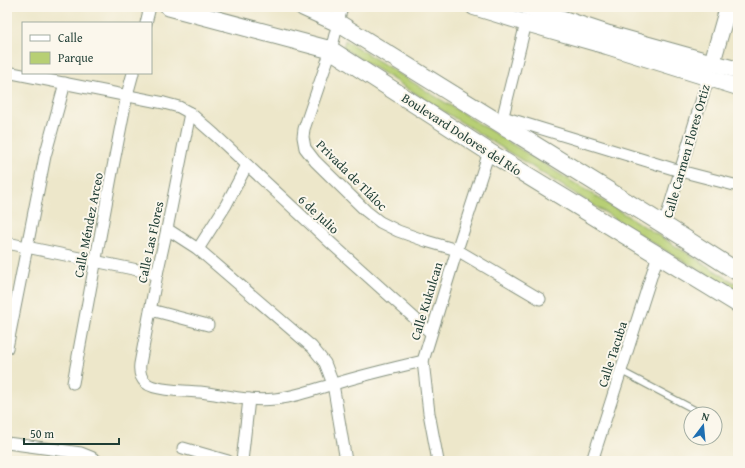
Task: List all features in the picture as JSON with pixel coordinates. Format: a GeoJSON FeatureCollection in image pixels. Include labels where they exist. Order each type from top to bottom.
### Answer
{"type":"FeatureCollection","features":[{"type":"Feature","properties":{"kind":"main road","name":"Boulevard Dolores del Río"},"geometry":{"type":"LineString","coordinates":[[169,7],[332,50],[489,152],[738,304]]}},
{"type":"Feature","properties":{"kind":"main road"},"geometry":{"type":"LineString","coordinates":[[303,7],[340,15],[738,272]]}},
{"type":"Feature","properties":{"kind":"main road"},"geometry":{"type":"LineString","coordinates":[[474,7],[607,46],[710,70],[738,70]]}},
{"type":"Feature","properties":{"kind":"main road","name":"Calle Carmen Flores Ortiz"},"geometry":{"type":"LineString","coordinates":[[710,70],[728,7]]}},
{"type":"Feature","properties":{"kind":"main road"},"geometry":{"type":"LineString","coordinates":[[533,8],[710,70],[738,87]]}},
{"type":"Feature","properties":{"kind":"street"},"geometry":{"type":"LineString","coordinates":[[146,22],[150,7]]}},
{"type":"Feature","properties":{"kind":"street","name":"Privada de Tláloc"},"geometry":{"type":"LineString","coordinates":[[340,15],[332,50],[304,128],[303,137],[305,148],[315,161],[366,211],[380,222],[398,231],[457,250],[540,299]]}},
{"type":"Feature","properties":{"kind":"street"},"geometry":{"type":"LineString","coordinates":[[526,23],[502,121],[680,172],[738,186]]}},
{"type":"Feature","properties":{"kind":"street","name":"Calle Carmen Flores Ortiz"},"geometry":{"type":"LineString","coordinates":[[664,225],[710,70]]}},
{"type":"Feature","properties":{"kind":"street","name":"6 de Julio"},"geometry":{"type":"LineString","coordinates":[[7,72],[127,95],[179,107],[190,113],[431,333]]}},
{"type":"Feature","properties":{"kind":"street","name":"Calle Méndez Arceo"},"geometry":{"type":"LineString","coordinates":[[73,383],[127,95],[133,74]]}},
{"type":"Feature","properties":{"kind":"street"},"geometry":{"type":"LineString","coordinates":[[7,348],[45,156],[65,83]]}},
{"type":"Feature","properties":{"kind":"street","name":"Calle Las Flores"},"geometry":{"type":"LineString","coordinates":[[190,113],[157,274],[139,370],[140,376],[151,386],[250,400]]}},
{"type":"Feature","properties":{"kind":"street","name":"Calle Kukulcan"},"geometry":{"type":"LineString","coordinates":[[438,461],[422,361],[489,152]]}},
{"type":"Feature","properties":{"kind":"street"},"geometry":{"type":"LineString","coordinates":[[198,249],[226,205],[247,165]]}},
{"type":"Feature","properties":{"kind":"street"},"geometry":{"type":"LineString","coordinates":[[167,229],[198,249],[312,348],[325,363],[333,384],[346,461]]}},
{"type":"Feature","properties":{"kind":"street"},"geometry":{"type":"LineString","coordinates":[[7,243],[157,274]]}},
{"type":"Feature","properties":{"kind":"street","name":"Calle Tacuba"},"geometry":{"type":"LineString","coordinates":[[592,461],[658,255]]}},
{"type":"Feature","properties":{"kind":"street"},"geometry":{"type":"LineString","coordinates":[[151,310],[208,325]]}},
{"type":"Feature","properties":{"kind":"street"},"geometry":{"type":"LineString","coordinates":[[242,461],[250,400],[276,399],[298,395],[333,384],[422,361]]}},
{"type":"Feature","properties":{"kind":"street"},"geometry":{"type":"LineString","coordinates":[[7,442],[81,453],[97,461]]}},
{"type":"Feature","properties":{"kind":"street"},"geometry":{"type":"LineString","coordinates":[[184,448],[228,461]]}},
{"type":"Feature","properties":{"kind":"lane"},"geometry":{"type":"LineString","coordinates":[[621,371],[687,406]]}},
{"type":"Feature","properties":{"kind":"green space"},"geometry":{"type":"Polygon","coordinates":[[[345,40],[738,285],[738,292],[668,252],[343,48],[345,40]]]}}]}
